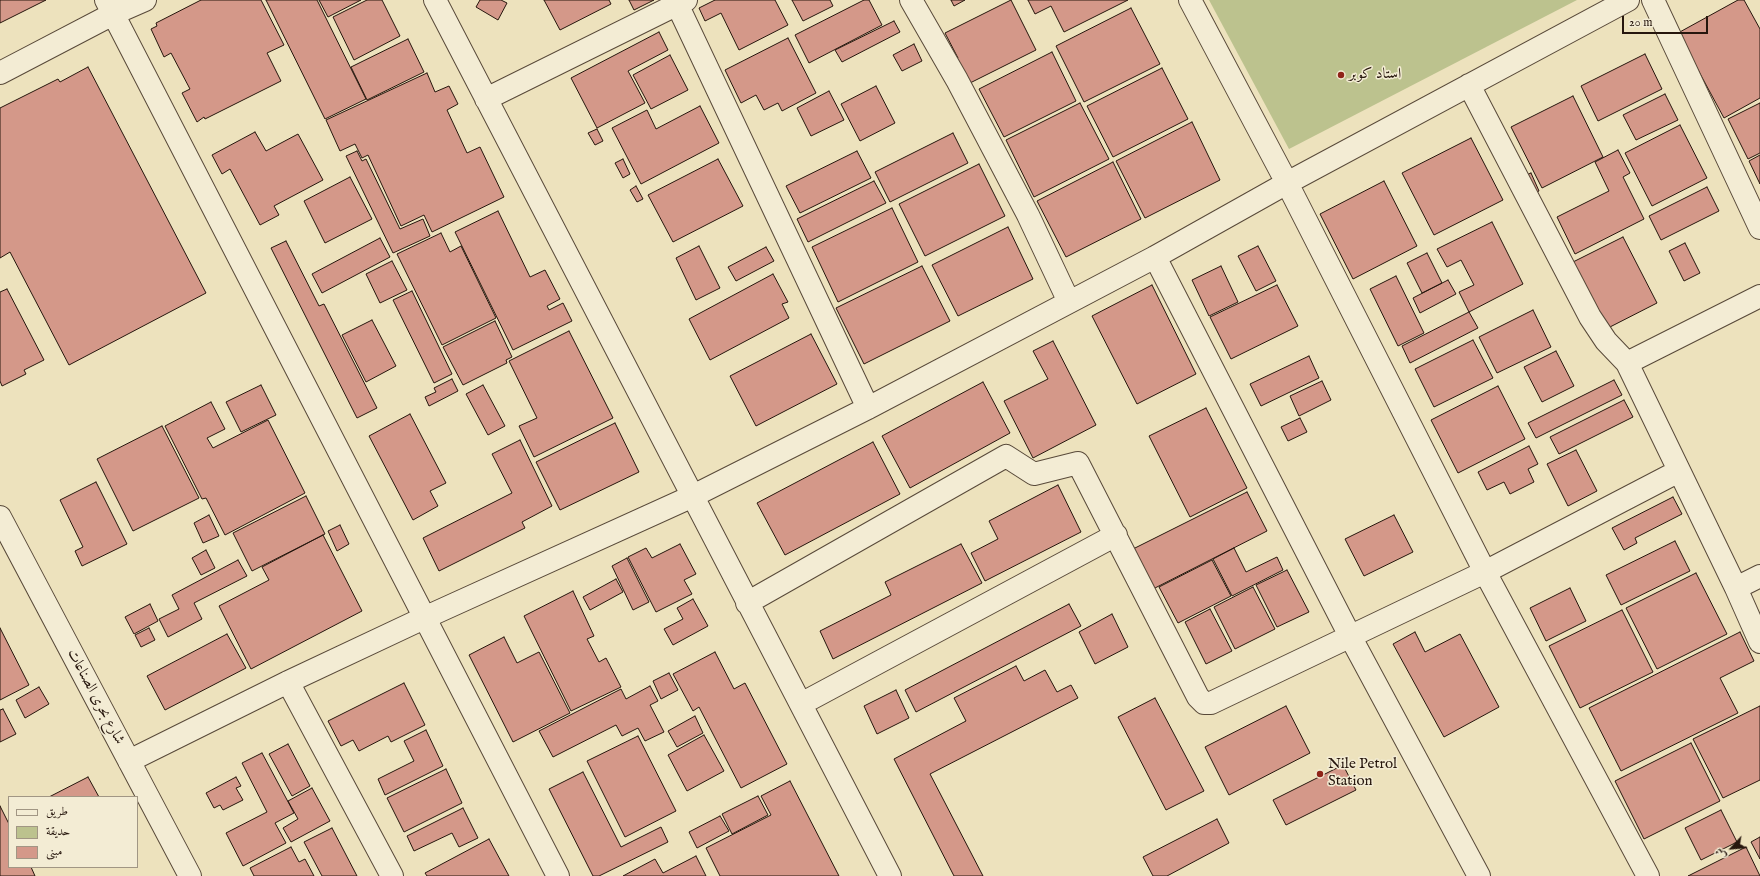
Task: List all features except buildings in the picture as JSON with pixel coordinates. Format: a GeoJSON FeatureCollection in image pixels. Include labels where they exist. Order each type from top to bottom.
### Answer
{"type":"FeatureCollection","features":[{"type":"Feature","properties":{"kind":"street"},"geometry":{"type":"LineString","coordinates":[[0,73],[109,7],[145,0]]}},
{"type":"Feature","properties":{"kind":"street"},"geometry":{"type":"LineString","coordinates":[[435,0],[890,876]]}},
{"type":"Feature","properties":{"kind":"street"},"geometry":{"type":"LineString","coordinates":[[911,0],[957,80],[1028,215],[1069,302]]}},
{"type":"Feature","properties":{"kind":"street"},"geometry":{"type":"LineString","coordinates":[[1190,0],[1287,183],[1485,572],[1648,876]]}},
{"type":"Feature","properties":{"kind":"street"},"geometry":{"type":"LineString","coordinates":[[129,761],[288,682],[424,618],[693,496],[868,408],[1155,257],[1287,183],[1628,0]]}},
{"type":"Feature","properties":{"kind":"street"},"geometry":{"type":"LineString","coordinates":[[1653,0],[1760,228]]}},
{"type":"Feature","properties":{"kind":"street"},"geometry":{"type":"LineString","coordinates":[[486,99],[682,2],[868,408]]}},
{"type":"Feature","properties":{"kind":"street"},"geometry":{"type":"LineString","coordinates":[[109,7],[558,876]]}},
{"type":"Feature","properties":{"kind":"street"},"geometry":{"type":"LineString","coordinates":[[1469,85],[1590,317],[1606,341],[1627,363],[1736,588],[1760,642]]}},
{"type":"Feature","properties":{"kind":"street"},"geometry":{"type":"LineString","coordinates":[[1155,257],[1350,636],[1479,876]]}},
{"type":"Feature","properties":{"kind":"street"},"geometry":{"type":"LineString","coordinates":[[1627,363],[1760,296]]}},
{"type":"Feature","properties":{"kind":"street"},"geometry":{"type":"LineString","coordinates":[[747,603],[1006,456],[1034,474],[1078,463],[1198,697],[1204,703],[1211,703],[1485,572],[1679,471]]}},
{"type":"Feature","properties":{"kind":"street","name":"شارع بحرى الصناعات"},"geometry":{"type":"LineString","coordinates":[[0,517],[190,876]]}},
{"type":"Feature","properties":{"kind":"street"},"geometry":{"type":"LineString","coordinates":[[801,704],[1116,536]]}},
{"type":"Feature","properties":{"kind":"street"},"geometry":{"type":"LineString","coordinates":[[1736,588],[1760,576]]}},
{"type":"Feature","properties":{"kind":"street"},"geometry":{"type":"LineString","coordinates":[[288,682],[392,876]]}},
{"type":"Feature","properties":{"kind":"green space","name":"استاد كوبر"},"geometry":{"type":"Polygon","coordinates":[[[1209,0],[1577,0],[1289,149],[1209,0]]]}},
{"type":"Feature","properties":{"kind":"place","name":"استاد كوبر"},"geometry":{"type":"Point","coordinates":[1341,75]}},
{"type":"Feature","properties":{"kind":"place","name":"Nile Petrol Station"},"geometry":{"type":"Point","coordinates":[1320,774]}}]}
